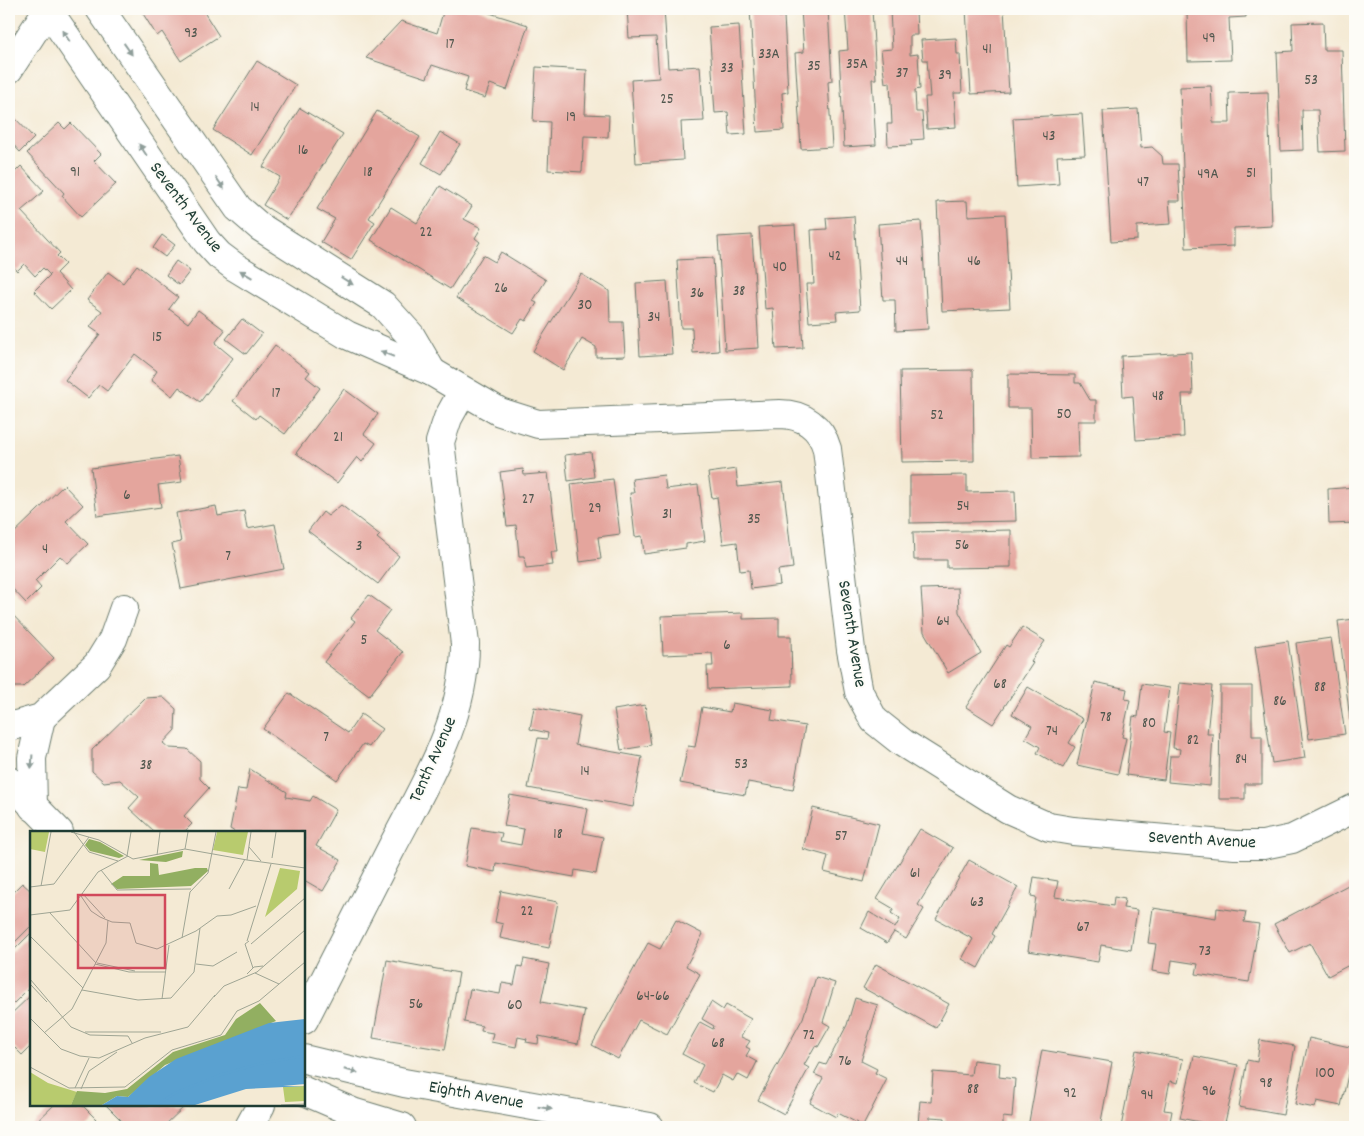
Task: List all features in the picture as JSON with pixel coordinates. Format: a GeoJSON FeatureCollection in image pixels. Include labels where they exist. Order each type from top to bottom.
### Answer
{"type":"FeatureCollection","features":[{"type":"Feature","properties":{"kind":"street","name":"Seventh Avenue"},"geometry":{"type":"LineString","coordinates":[[48,9],[199,232],[218,255],[348,335],[432,372],[500,412],[538,424],[780,414],[793,415],[811,423],[823,437],[827,449],[852,659],[859,692],[866,710],[874,720],[903,743],[1019,815],[1049,827],[1073,831],[1250,845],[1281,843],[1355,808]]}},
{"type":"Feature","properties":{"kind":"street"},"geometry":{"type":"LineString","coordinates":[[9,69],[48,9]]}},
{"type":"Feature","properties":{"kind":"street","name":"Seventh Avenue"},"geometry":{"type":"LineString","coordinates":[[100,9],[238,208],[260,227],[383,305],[411,336],[432,372]]}},
{"type":"Feature","properties":{"kind":"street","name":"Tenth Avenue"},"geometry":{"type":"LineString","coordinates":[[305,1018],[440,753],[458,703],[464,674],[464,644],[440,442],[444,426],[463,391]]}},
{"type":"Feature","properties":{"kind":"street"},"geometry":{"type":"LineString","coordinates":[[9,727],[41,718],[102,659],[113,639],[124,608]]}},
{"type":"Feature","properties":{"kind":"street"},"geometry":{"type":"LineString","coordinates":[[34,807],[32,758],[41,718]]}},
{"type":"Feature","properties":{"kind":"street"},"geometry":{"type":"LineString","coordinates":[[9,781],[58,831]]}},
{"type":"Feature","properties":{"kind":"street","name":"Eighth Avenue"},"geometry":{"type":"LineString","coordinates":[[305,1059],[404,1083],[650,1127]]}},
{"type":"Feature","properties":{"kind":"street"},"geometry":{"type":"LineString","coordinates":[[305,1091],[355,1113],[402,1127]]}},
{"type":"Feature","properties":{"kind":"street"},"geometry":{"type":"LineString","coordinates":[[249,1127],[260,1106]]}},
{"type":"Feature","properties":{"kind":"building"},"geometry":{"type":"Polygon","coordinates":[[[140,9],[202,9],[219,36],[181,61],[162,32],[157,36],[140,9]]]}},
{"type":"Feature","properties":{"kind":"building"},"geometry":{"type":"Polygon","coordinates":[[[444,9],[477,9],[528,25],[507,90],[490,84],[485,98],[464,91],[468,77],[432,65],[427,78],[366,58],[401,21],[437,33],[444,9]]]}},
{"type":"Feature","properties":{"kind":"building"},"geometry":{"type":"Polygon","coordinates":[[[627,9],[664,9],[668,68],[700,66],[704,121],[681,122],[683,160],[636,163],[631,80],[659,78],[656,37],[629,38],[627,9]]]}},
{"type":"Feature","properties":{"kind":"building"},"geometry":{"type":"Polygon","coordinates":[[[750,9],[778,9],[779,17],[784,16],[788,92],[782,93],[784,130],[757,132],[750,9]]]}},
{"type":"Feature","properties":{"kind":"building"},"geometry":{"type":"Polygon","coordinates":[[[828,9],[832,81],[828,82],[832,147],[801,149],[795,53],[804,52],[801,10],[828,9]]]}},
{"type":"Feature","properties":{"kind":"building"},"geometry":{"type":"Polygon","coordinates":[[[845,9],[872,9],[876,79],[872,79],[876,145],[844,147],[839,51],[848,50],[845,9]]]}},
{"type":"Feature","properties":{"kind":"building"},"geometry":{"type":"Polygon","coordinates":[[[916,9],[917,35],[910,35],[910,55],[918,54],[920,89],[915,90],[916,112],[922,112],[924,139],[911,140],[912,145],[888,146],[887,124],[892,124],[890,82],[885,83],[881,50],[892,49],[890,10],[916,9]]]}},
{"type":"Feature","properties":{"kind":"building"},"geometry":{"type":"Polygon","coordinates":[[[966,9],[1004,9],[1009,92],[971,94],[966,9]]]}},
{"type":"Feature","properties":{"kind":"building"},"geometry":{"type":"Polygon","coordinates":[[[1187,9],[1246,9],[1246,17],[1229,18],[1231,60],[1188,61],[1187,9]]]}},
{"type":"Feature","properties":{"kind":"building"},"geometry":{"type":"Polygon","coordinates":[[[1323,22],[1324,50],[1342,50],[1345,151],[1320,152],[1318,110],[1302,110],[1303,150],[1281,151],[1277,52],[1293,51],[1292,23],[1323,22]]]}},
{"type":"Feature","properties":{"kind":"building"},"geometry":{"type":"Polygon","coordinates":[[[739,25],[746,134],[730,135],[728,112],[715,113],[709,27],[739,25]]]}},
{"type":"Feature","properties":{"kind":"building"},"geometry":{"type":"Polygon","coordinates":[[[956,38],[957,54],[960,54],[962,93],[954,93],[956,127],[927,129],[925,97],[930,97],[927,60],[923,60],[921,40],[956,38]]]}},
{"type":"Feature","properties":{"kind":"building"},"geometry":{"type":"Polygon","coordinates":[[[257,61],[296,85],[252,155],[213,130],[257,61]]]}},
{"type":"Feature","properties":{"kind":"building"},"geometry":{"type":"Polygon","coordinates":[[[536,67],[587,70],[585,114],[609,115],[608,137],[584,136],[582,172],[548,170],[550,122],[533,121],[536,67]]]}},
{"type":"Feature","properties":{"kind":"building"},"geometry":{"type":"Polygon","coordinates":[[[1211,86],[1213,123],[1230,123],[1229,93],[1268,92],[1272,226],[1234,228],[1234,246],[1186,248],[1180,87],[1211,86]]]}},
{"type":"Feature","properties":{"kind":"building"},"geometry":{"type":"Polygon","coordinates":[[[300,108],[343,134],[287,220],[263,205],[280,177],[263,167],[300,108]]]}},
{"type":"Feature","properties":{"kind":"building"},"geometry":{"type":"Polygon","coordinates":[[[1138,109],[1141,148],[1152,147],[1162,156],[1163,164],[1178,164],[1180,201],[1169,201],[1171,224],[1137,226],[1137,240],[1111,242],[1103,111],[1138,109]]]}},
{"type":"Feature","properties":{"kind":"building"},"geometry":{"type":"Polygon","coordinates":[[[377,111],[420,137],[369,218],[375,222],[351,260],[321,242],[335,219],[317,209],[377,111]]]}},
{"type":"Feature","properties":{"kind":"building"},"geometry":{"type":"Polygon","coordinates":[[[1082,114],[1085,155],[1057,156],[1059,184],[1017,187],[1013,118],[1082,114]]]}},
{"type":"Feature","properties":{"kind":"building"},"geometry":{"type":"Polygon","coordinates":[[[14,117],[34,138],[20,152],[9,140],[9,121],[14,117]]]}},
{"type":"Feature","properties":{"kind":"building"},"geometry":{"type":"Polygon","coordinates":[[[59,123],[65,129],[71,123],[101,154],[94,161],[116,184],[81,217],[62,196],[64,193],[27,153],[59,123]]]}},
{"type":"Feature","properties":{"kind":"building"},"geometry":{"type":"Polygon","coordinates":[[[440,132],[460,144],[441,174],[422,163],[440,132]]]}},
{"type":"Feature","properties":{"kind":"building"},"geometry":{"type":"Polygon","coordinates":[[[21,166],[44,191],[21,211],[60,253],[57,256],[65,264],[56,273],[71,290],[51,309],[34,291],[50,275],[43,268],[35,276],[24,264],[17,271],[9,262],[9,178],[21,166]]]}},
{"type":"Feature","properties":{"kind":"building"},"geometry":{"type":"Polygon","coordinates":[[[440,186],[472,206],[464,219],[481,228],[475,238],[480,242],[450,289],[371,240],[391,207],[417,223],[440,186]]]}},
{"type":"Feature","properties":{"kind":"building"},"geometry":{"type":"Polygon","coordinates":[[[967,201],[968,216],[1005,214],[1010,308],[942,311],[937,202],[967,201]]]}},
{"type":"Feature","properties":{"kind":"building"},"geometry":{"type":"Polygon","coordinates":[[[854,216],[860,310],[836,312],[837,320],[809,322],[806,284],[814,284],[811,230],[827,229],[826,218],[854,216]]]}},
{"type":"Feature","properties":{"kind":"building"},"geometry":{"type":"Polygon","coordinates":[[[921,221],[928,329],[896,331],[895,300],[883,300],[878,224],[921,221]]]}},
{"type":"Feature","properties":{"kind":"building"},"geometry":{"type":"Polygon","coordinates":[[[795,225],[803,348],[776,349],[773,308],[765,309],[759,227],[795,225]]]}},
{"type":"Feature","properties":{"kind":"building"},"geometry":{"type":"Polygon","coordinates":[[[162,235],[175,245],[165,257],[153,248],[162,235]]]}},
{"type":"Feature","properties":{"kind":"building"},"geometry":{"type":"Polygon","coordinates":[[[752,235],[759,348],[725,350],[718,237],[752,235]]]}},
{"type":"Feature","properties":{"kind":"building"},"geometry":{"type":"Polygon","coordinates":[[[501,252],[546,280],[533,301],[537,303],[526,321],[522,319],[513,333],[456,298],[483,255],[495,262],[501,252]]]}},
{"type":"Feature","properties":{"kind":"building"},"geometry":{"type":"Polygon","coordinates":[[[713,258],[719,351],[693,353],[692,328],[681,328],[677,260],[713,258]]]}},
{"type":"Feature","properties":{"kind":"building"},"geometry":{"type":"Polygon","coordinates":[[[176,261],[190,271],[179,285],[166,275],[176,261]]]}},
{"type":"Feature","properties":{"kind":"building"},"geometry":{"type":"Polygon","coordinates":[[[137,265],[178,297],[169,309],[188,323],[198,310],[225,330],[215,343],[233,358],[200,402],[179,387],[172,396],[151,380],[157,371],[135,354],[107,391],[99,385],[88,398],[65,380],[100,334],[90,327],[102,311],[87,300],[108,272],[123,283],[137,265]]]}},
{"type":"Feature","properties":{"kind":"building"},"geometry":{"type":"Polygon","coordinates":[[[581,274],[609,291],[610,322],[623,322],[625,356],[596,357],[596,347],[582,339],[563,370],[533,351],[581,274]]]}},
{"type":"Feature","properties":{"kind":"building"},"geometry":{"type":"Polygon","coordinates":[[[667,281],[672,354],[640,356],[636,283],[667,281]]]}},
{"type":"Feature","properties":{"kind":"building"},"geometry":{"type":"Polygon","coordinates":[[[242,319],[262,334],[246,354],[226,339],[242,319]]]}},
{"type":"Feature","properties":{"kind":"building"},"geometry":{"type":"Polygon","coordinates":[[[275,345],[310,372],[306,377],[320,388],[285,434],[259,415],[256,419],[233,401],[275,345]]]}},
{"type":"Feature","properties":{"kind":"building"},"geometry":{"type":"Polygon","coordinates":[[[1191,352],[1193,394],[1182,394],[1184,437],[1136,440],[1133,396],[1123,397],[1121,356],[1191,352]]]}},
{"type":"Feature","properties":{"kind":"building"},"geometry":{"type":"Polygon","coordinates":[[[973,370],[974,461],[902,462],[900,371],[973,370]]]}},
{"type":"Feature","properties":{"kind":"building"},"geometry":{"type":"Polygon","coordinates":[[[1008,374],[1075,375],[1075,383],[1080,383],[1090,400],[1096,400],[1096,421],[1078,421],[1079,457],[1032,458],[1031,408],[1008,408],[1008,374]]]}},
{"type":"Feature","properties":{"kind":"building"},"geometry":{"type":"Polygon","coordinates":[[[344,389],[378,414],[364,434],[376,443],[362,462],[357,457],[337,483],[296,453],[344,389]]]}},
{"type":"Feature","properties":{"kind":"building"},"geometry":{"type":"Polygon","coordinates":[[[591,452],[594,477],[568,481],[565,455],[591,452]]]}},
{"type":"Feature","properties":{"kind":"building"},"geometry":{"type":"Polygon","coordinates":[[[178,456],[182,482],[158,485],[161,507],[97,516],[91,468],[178,456]]]}},
{"type":"Feature","properties":{"kind":"building"},"geometry":{"type":"Polygon","coordinates":[[[523,469],[524,475],[548,473],[558,552],[551,552],[553,565],[526,568],[524,556],[519,556],[516,525],[507,526],[500,472],[523,469]]]}},
{"type":"Feature","properties":{"kind":"building"},"geometry":{"type":"Polygon","coordinates":[[[736,469],[738,487],[783,482],[793,568],[778,570],[780,585],[751,589],[749,570],[740,571],[737,542],[723,544],[717,497],[712,498],[708,473],[736,469]]]}},
{"type":"Feature","properties":{"kind":"building"},"geometry":{"type":"Polygon","coordinates":[[[664,475],[666,489],[698,485],[705,541],[686,544],[686,548],[644,554],[642,536],[635,537],[630,493],[634,493],[632,479],[664,475]]]}},
{"type":"Feature","properties":{"kind":"building"},"geometry":{"type":"Polygon","coordinates":[[[967,475],[967,492],[1015,491],[1016,521],[910,523],[910,476],[967,475]]]}},
{"type":"Feature","properties":{"kind":"building"},"geometry":{"type":"Polygon","coordinates":[[[613,479],[620,534],[598,537],[601,559],[580,562],[571,484],[613,479]]]}},
{"type":"Feature","properties":{"kind":"building"},"geometry":{"type":"Polygon","coordinates":[[[64,485],[83,505],[66,521],[88,544],[68,563],[60,556],[35,581],[41,588],[26,603],[9,585],[9,538],[64,485]]]}},
{"type":"Feature","properties":{"kind":"building"},"geometry":{"type":"Polygon","coordinates":[[[1355,487],[1355,523],[1329,524],[1328,489],[1355,487]]]}},
{"type":"Feature","properties":{"kind":"building"},"geometry":{"type":"Polygon","coordinates":[[[341,505],[380,535],[377,538],[399,556],[378,584],[308,531],[323,512],[328,516],[341,505]]]}},
{"type":"Feature","properties":{"kind":"building"},"geometry":{"type":"Polygon","coordinates":[[[216,506],[218,516],[244,511],[247,529],[275,524],[284,569],[181,589],[172,544],[181,542],[176,513],[216,506]]]}},
{"type":"Feature","properties":{"kind":"building"},"geometry":{"type":"Polygon","coordinates":[[[1011,530],[1011,567],[947,568],[947,560],[914,560],[913,532],[1011,530]]]}},
{"type":"Feature","properties":{"kind":"building"},"geometry":{"type":"Polygon","coordinates":[[[958,588],[959,612],[981,653],[948,673],[924,632],[921,589],[958,588]]]}},
{"type":"Feature","properties":{"kind":"building"},"geometry":{"type":"Polygon","coordinates":[[[369,595],[390,610],[375,630],[403,652],[369,696],[324,662],[355,621],[351,618],[369,595]]]}},
{"type":"Feature","properties":{"kind":"building"},"geometry":{"type":"Polygon","coordinates":[[[9,611],[54,658],[23,687],[9,687],[9,611]]]}},
{"type":"Feature","properties":{"kind":"building"},"geometry":{"type":"Polygon","coordinates":[[[743,613],[743,619],[779,618],[779,636],[791,636],[792,686],[708,689],[707,666],[713,666],[712,653],[663,655],[661,616],[743,613]]]}},
{"type":"Feature","properties":{"kind":"building"},"geometry":{"type":"Polygon","coordinates":[[[1355,619],[1355,719],[1350,720],[1338,621],[1355,619]]]}},
{"type":"Feature","properties":{"kind":"building"},"geometry":{"type":"Polygon","coordinates":[[[1022,627],[1045,641],[1031,661],[1033,663],[993,724],[966,707],[1006,645],[1009,647],[1022,627]]]}},
{"type":"Feature","properties":{"kind":"building"},"geometry":{"type":"Polygon","coordinates":[[[1331,638],[1345,734],[1309,739],[1296,643],[1331,638]]]}},
{"type":"Feature","properties":{"kind":"building"},"geometry":{"type":"Polygon","coordinates":[[[1288,641],[1305,758],[1272,763],[1255,646],[1288,641]]]}},
{"type":"Feature","properties":{"kind":"building"},"geometry":{"type":"Polygon","coordinates":[[[1095,682],[1127,689],[1125,699],[1130,700],[1122,737],[1126,738],[1118,774],[1077,765],[1095,682]]]}},
{"type":"Feature","properties":{"kind":"building"},"geometry":{"type":"Polygon","coordinates":[[[1180,683],[1212,686],[1207,734],[1213,734],[1210,786],[1168,782],[1170,756],[1179,756],[1180,749],[1173,748],[1180,683]]]}},
{"type":"Feature","properties":{"kind":"building"},"geometry":{"type":"Polygon","coordinates":[[[1142,684],[1170,688],[1164,732],[1170,733],[1164,780],[1126,775],[1133,716],[1138,717],[1142,684]]]}},
{"type":"Feature","properties":{"kind":"building"},"geometry":{"type":"Polygon","coordinates":[[[1220,686],[1252,686],[1252,736],[1262,736],[1262,784],[1245,784],[1245,799],[1219,799],[1220,686]]]}},
{"type":"Feature","properties":{"kind":"building"},"geometry":{"type":"Polygon","coordinates":[[[1028,687],[1083,719],[1069,743],[1075,747],[1063,768],[1037,753],[1040,747],[1025,738],[1032,726],[1012,714],[1028,687]]]}},
{"type":"Feature","properties":{"kind":"building"},"geometry":{"type":"Polygon","coordinates":[[[289,693],[348,733],[361,714],[382,729],[369,747],[363,744],[337,780],[263,729],[289,693]]]}},
{"type":"Feature","properties":{"kind":"building"},"geometry":{"type":"Polygon","coordinates":[[[163,697],[176,709],[175,730],[163,743],[169,748],[187,749],[200,761],[200,779],[209,788],[184,816],[192,824],[185,831],[154,831],[129,808],[139,797],[120,780],[104,782],[92,771],[92,750],[145,698],[163,697]]]}},
{"type":"Feature","properties":{"kind":"building"},"geometry":{"type":"Polygon","coordinates":[[[732,703],[773,710],[771,720],[805,726],[793,790],[748,782],[745,795],[680,783],[688,746],[695,747],[702,707],[730,712],[732,703]]]}},
{"type":"Feature","properties":{"kind":"building"},"geometry":{"type":"Polygon","coordinates":[[[645,705],[651,745],[621,750],[614,710],[645,705]]]}},
{"type":"Feature","properties":{"kind":"building"},"geometry":{"type":"Polygon","coordinates":[[[534,707],[580,716],[575,745],[642,757],[633,807],[528,788],[538,738],[547,739],[548,733],[530,729],[534,707]]]}},
{"type":"Feature","properties":{"kind":"building"},"geometry":{"type":"Polygon","coordinates":[[[250,769],[287,792],[286,797],[310,801],[313,796],[336,810],[316,846],[341,860],[323,891],[305,881],[305,831],[233,831],[230,829],[238,789],[246,790],[250,769]]]}},
{"type":"Feature","properties":{"kind":"building"},"geometry":{"type":"Polygon","coordinates":[[[510,795],[588,809],[583,833],[603,837],[596,874],[575,870],[574,877],[496,863],[495,872],[465,866],[472,828],[502,833],[500,841],[521,845],[524,829],[504,826],[510,795]]]}},
{"type":"Feature","properties":{"kind":"building"},"geometry":{"type":"Polygon","coordinates":[[[813,808],[879,824],[864,882],[824,872],[828,856],[803,849],[813,808]]]}},
{"type":"Feature","properties":{"kind":"building"},"geometry":{"type":"Polygon","coordinates":[[[920,829],[953,848],[918,905],[924,909],[906,939],[894,932],[887,943],[861,928],[869,912],[895,928],[900,919],[891,913],[894,909],[877,899],[920,829]]]}},
{"type":"Feature","properties":{"kind":"building"},"geometry":{"type":"Polygon","coordinates":[[[969,860],[1018,887],[992,934],[995,936],[978,968],[962,959],[973,939],[936,919],[969,860]]]}},
{"type":"Feature","properties":{"kind":"building"},"geometry":{"type":"Polygon","coordinates":[[[1034,877],[1058,881],[1055,897],[1113,906],[1114,897],[1125,899],[1123,908],[1137,910],[1131,950],[1101,945],[1098,962],[1028,951],[1036,897],[1031,896],[1034,877]]]}},
{"type":"Feature","properties":{"kind":"building"},"geometry":{"type":"Polygon","coordinates":[[[22,883],[30,890],[30,927],[9,948],[9,896],[22,883]]]}},
{"type":"Feature","properties":{"kind":"building"},"geometry":{"type":"Polygon","coordinates":[[[1350,884],[1355,895],[1355,919],[1352,920],[1355,927],[1355,962],[1328,976],[1310,943],[1290,953],[1274,924],[1350,884]]]}},
{"type":"Feature","properties":{"kind":"building"},"geometry":{"type":"Polygon","coordinates":[[[501,891],[558,902],[549,948],[500,938],[503,924],[495,922],[501,891]]]}},
{"type":"Feature","properties":{"kind":"building"},"geometry":{"type":"Polygon","coordinates":[[[1153,908],[1216,918],[1217,908],[1246,912],[1244,922],[1259,924],[1249,982],[1196,974],[1198,964],[1172,960],[1170,974],[1152,971],[1156,944],[1148,943],[1153,908]]]}},
{"type":"Feature","properties":{"kind":"building"},"geometry":{"type":"Polygon","coordinates":[[[676,920],[703,934],[686,966],[700,974],[667,1034],[639,1020],[618,1059],[592,1045],[648,943],[660,949],[676,920]]]}},
{"type":"Feature","properties":{"kind":"building"},"geometry":{"type":"Polygon","coordinates":[[[30,934],[30,987],[9,1008],[9,955],[30,934]]]}},
{"type":"Feature","properties":{"kind":"building"},"geometry":{"type":"Polygon","coordinates":[[[524,959],[549,964],[541,1002],[585,1010],[578,1044],[539,1036],[538,1044],[526,1042],[527,1039],[518,1037],[516,1047],[491,1042],[493,1033],[481,1031],[482,1026],[464,1022],[470,989],[500,994],[502,983],[514,985],[518,966],[522,967],[524,959]]]}},
{"type":"Feature","properties":{"kind":"building"},"geometry":{"type":"Polygon","coordinates":[[[387,960],[459,973],[445,1050],[373,1038],[387,960]]]}},
{"type":"Feature","properties":{"kind":"building"},"geometry":{"type":"Polygon","coordinates":[[[876,964],[949,1004],[936,1028],[863,988],[876,964]]]}},
{"type":"Feature","properties":{"kind":"building"},"geometry":{"type":"Polygon","coordinates":[[[816,977],[835,983],[823,1022],[830,1026],[818,1047],[815,1046],[804,1065],[809,1068],[784,1114],[758,1100],[803,1018],[816,977]]]}},
{"type":"Feature","properties":{"kind":"building"},"geometry":{"type":"Polygon","coordinates":[[[30,996],[30,1047],[22,1055],[9,1042],[9,1016],[30,996]]]}},
{"type":"Feature","properties":{"kind":"building"},"geometry":{"type":"Polygon","coordinates":[[[855,998],[878,1005],[861,1061],[877,1069],[875,1073],[887,1079],[863,1126],[838,1113],[836,1117],[810,1103],[823,1078],[814,1074],[820,1063],[826,1065],[847,1025],[855,998]]]}},
{"type":"Feature","properties":{"kind":"building"},"geometry":{"type":"Polygon","coordinates":[[[711,1002],[723,1010],[726,1005],[751,1019],[741,1037],[750,1041],[746,1047],[750,1049],[746,1056],[757,1062],[748,1080],[737,1074],[733,1081],[722,1075],[713,1092],[694,1083],[703,1065],[682,1054],[700,1022],[713,1029],[714,1026],[702,1019],[711,1002]]]}},
{"type":"Feature","properties":{"kind":"building"},"geometry":{"type":"Polygon","coordinates":[[[1309,1038],[1354,1048],[1341,1106],[1317,1101],[1315,1108],[1295,1104],[1309,1038]]]}},
{"type":"Feature","properties":{"kind":"building"},"geometry":{"type":"Polygon","coordinates":[[[1260,1040],[1295,1046],[1283,1115],[1239,1107],[1247,1060],[1257,1062],[1260,1040]]]}},
{"type":"Feature","properties":{"kind":"building"},"geometry":{"type":"Polygon","coordinates":[[[1042,1050],[1112,1062],[1100,1127],[1028,1127],[1042,1050]]]}},
{"type":"Feature","properties":{"kind":"building"},"geometry":{"type":"Polygon","coordinates":[[[1136,1050],[1183,1059],[1178,1083],[1170,1081],[1164,1110],[1172,1111],[1169,1127],[1121,1127],[1136,1050]]]}},
{"type":"Feature","properties":{"kind":"building"},"geometry":{"type":"Polygon","coordinates":[[[1194,1056],[1238,1065],[1224,1127],[1180,1118],[1194,1056]]]}},
{"type":"Feature","properties":{"kind":"building"},"geometry":{"type":"Polygon","coordinates":[[[973,1060],[1000,1063],[999,1077],[1015,1079],[1012,1118],[1003,1117],[1003,1127],[958,1127],[958,1122],[945,1121],[945,1118],[930,1117],[929,1125],[918,1124],[920,1101],[931,1102],[933,1072],[971,1075],[973,1060]]]}},
{"type":"Feature","properties":{"kind":"building"},"geometry":{"type":"Polygon","coordinates":[[[53,1106],[83,1106],[96,1119],[87,1127],[31,1127],[53,1106]]]}},
{"type":"Feature","properties":{"kind":"building"},"geometry":{"type":"Polygon","coordinates":[[[107,1106],[185,1106],[163,1127],[128,1127],[107,1106]]]}}]}
